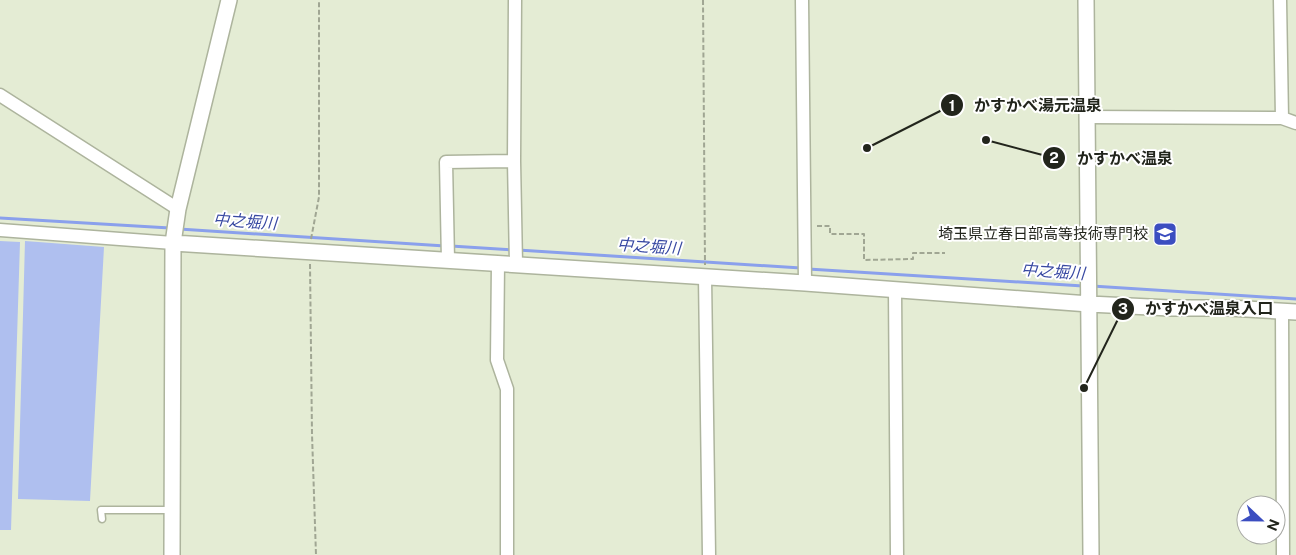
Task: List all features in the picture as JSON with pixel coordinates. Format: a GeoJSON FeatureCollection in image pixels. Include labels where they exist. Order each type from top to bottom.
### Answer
{"type":"FeatureCollection","features":[{"type":"Feature","properties":{"kind":"street"},"geometry":{"type":"LineString","coordinates":[[172,555],[175,227],[230,0]]}},
{"type":"Feature","properties":{"kind":"street"},"geometry":{"type":"LineString","coordinates":[[515,0],[514,161],[516,264]]}},
{"type":"Feature","properties":{"kind":"street"},"geometry":{"type":"LineString","coordinates":[[802,0],[805,280]]}},
{"type":"Feature","properties":{"kind":"street"},"geometry":{"type":"LineString","coordinates":[[1086,0],[1091,555]]}},
{"type":"Feature","properties":{"kind":"street"},"geometry":{"type":"LineString","coordinates":[[1280,0],[1282,118]]}},
{"type":"Feature","properties":{"kind":"street"},"geometry":{"type":"LineString","coordinates":[[0,95],[175,227]]}},
{"type":"Feature","properties":{"kind":"street"},"geometry":{"type":"LineString","coordinates":[[1086,117],[1282,118],[1296,123]]}},
{"type":"Feature","properties":{"kind":"street"},"geometry":{"type":"LineString","coordinates":[[448,260],[446,162],[514,161]]}},
{"type":"Feature","properties":{"kind":"street"},"geometry":{"type":"LineString","coordinates":[[0,230],[175,227],[310,250],[705,277],[805,280],[895,290],[1088,304],[1289,311],[1283,555]]}},
{"type":"Feature","properties":{"kind":"street"},"geometry":{"type":"LineString","coordinates":[[498,263],[497,360],[507,389],[508,555]]}},
{"type":"Feature","properties":{"kind":"street"},"geometry":{"type":"LineString","coordinates":[[705,277],[709,555]]}},
{"type":"Feature","properties":{"kind":"street"},"geometry":{"type":"LineString","coordinates":[[895,290],[897,555]]}},
{"type":"Feature","properties":{"kind":"lane"},"geometry":{"type":"LineString","coordinates":[[102,519],[101,510],[172,510]]}},
{"type":"Feature","properties":{"kind":"path"},"geometry":{"type":"LineString","coordinates":[[316,555],[312,434],[310,250],[319,197],[319,0]]}},
{"type":"Feature","properties":{"kind":"path"},"geometry":{"type":"LineString","coordinates":[[703,0],[705,277]]}},
{"type":"Feature","properties":{"kind":"path"},"geometry":{"type":"LineString","coordinates":[[805,226],[830,226],[830,234],[864,234],[864,260],[913,259],[913,253],[945,253]]}},
{"type":"Feature","properties":{"kind":"shaded area"},"geometry":{"type":"Polygon","coordinates":[[[0,241],[20,242],[11,530],[0,530],[0,241]]]}},
{"type":"Feature","properties":{"kind":"shaded area"},"geometry":{"type":"Polygon","coordinates":[[[25,241],[104,247],[90,501],[18,499],[25,241]]]}},
{"type":"Feature","properties":{"kind":"waterway","name":"中之堀川"},"geometry":{"type":"LineString","coordinates":[[0,218],[170,228]]}},
{"type":"Feature","properties":{"kind":"waterway","name":"中之堀川"},"geometry":{"type":"LineString","coordinates":[[179,229],[445,246]]}},
{"type":"Feature","properties":{"kind":"waterway","name":"中之堀川"},"geometry":{"type":"LineString","coordinates":[[451,246],[512,250]]}},
{"type":"Feature","properties":{"kind":"waterway","name":"中之堀川"},"geometry":{"type":"LineString","coordinates":[[518,250],[801,268]]}},
{"type":"Feature","properties":{"kind":"waterway","name":"中之堀川"},"geometry":{"type":"LineString","coordinates":[[808,269],[1083,286]]}},
{"type":"Feature","properties":{"kind":"waterway","name":"中之堀川"},"geometry":{"type":"LineString","coordinates":[[1092,286],[1296,299]]}},
{"type":"Feature","properties":{"kind":"place","name":"かすかべ温泉"},"geometry":{"type":"Point","coordinates":[986,140]}},
{"type":"Feature","properties":{"kind":"place","name":"かすかべ湯元温泉"},"geometry":{"type":"Point","coordinates":[867,148]}},
{"type":"Feature","properties":{"kind":"place","name":"埼玉県立春日部高等技術専門校"},"geometry":{"type":"Point","coordinates":[1165,234]}},
{"type":"Feature","properties":{"kind":"place","name":"かすかべ温泉入口"},"geometry":{"type":"Point","coordinates":[1084,388]}}]}
